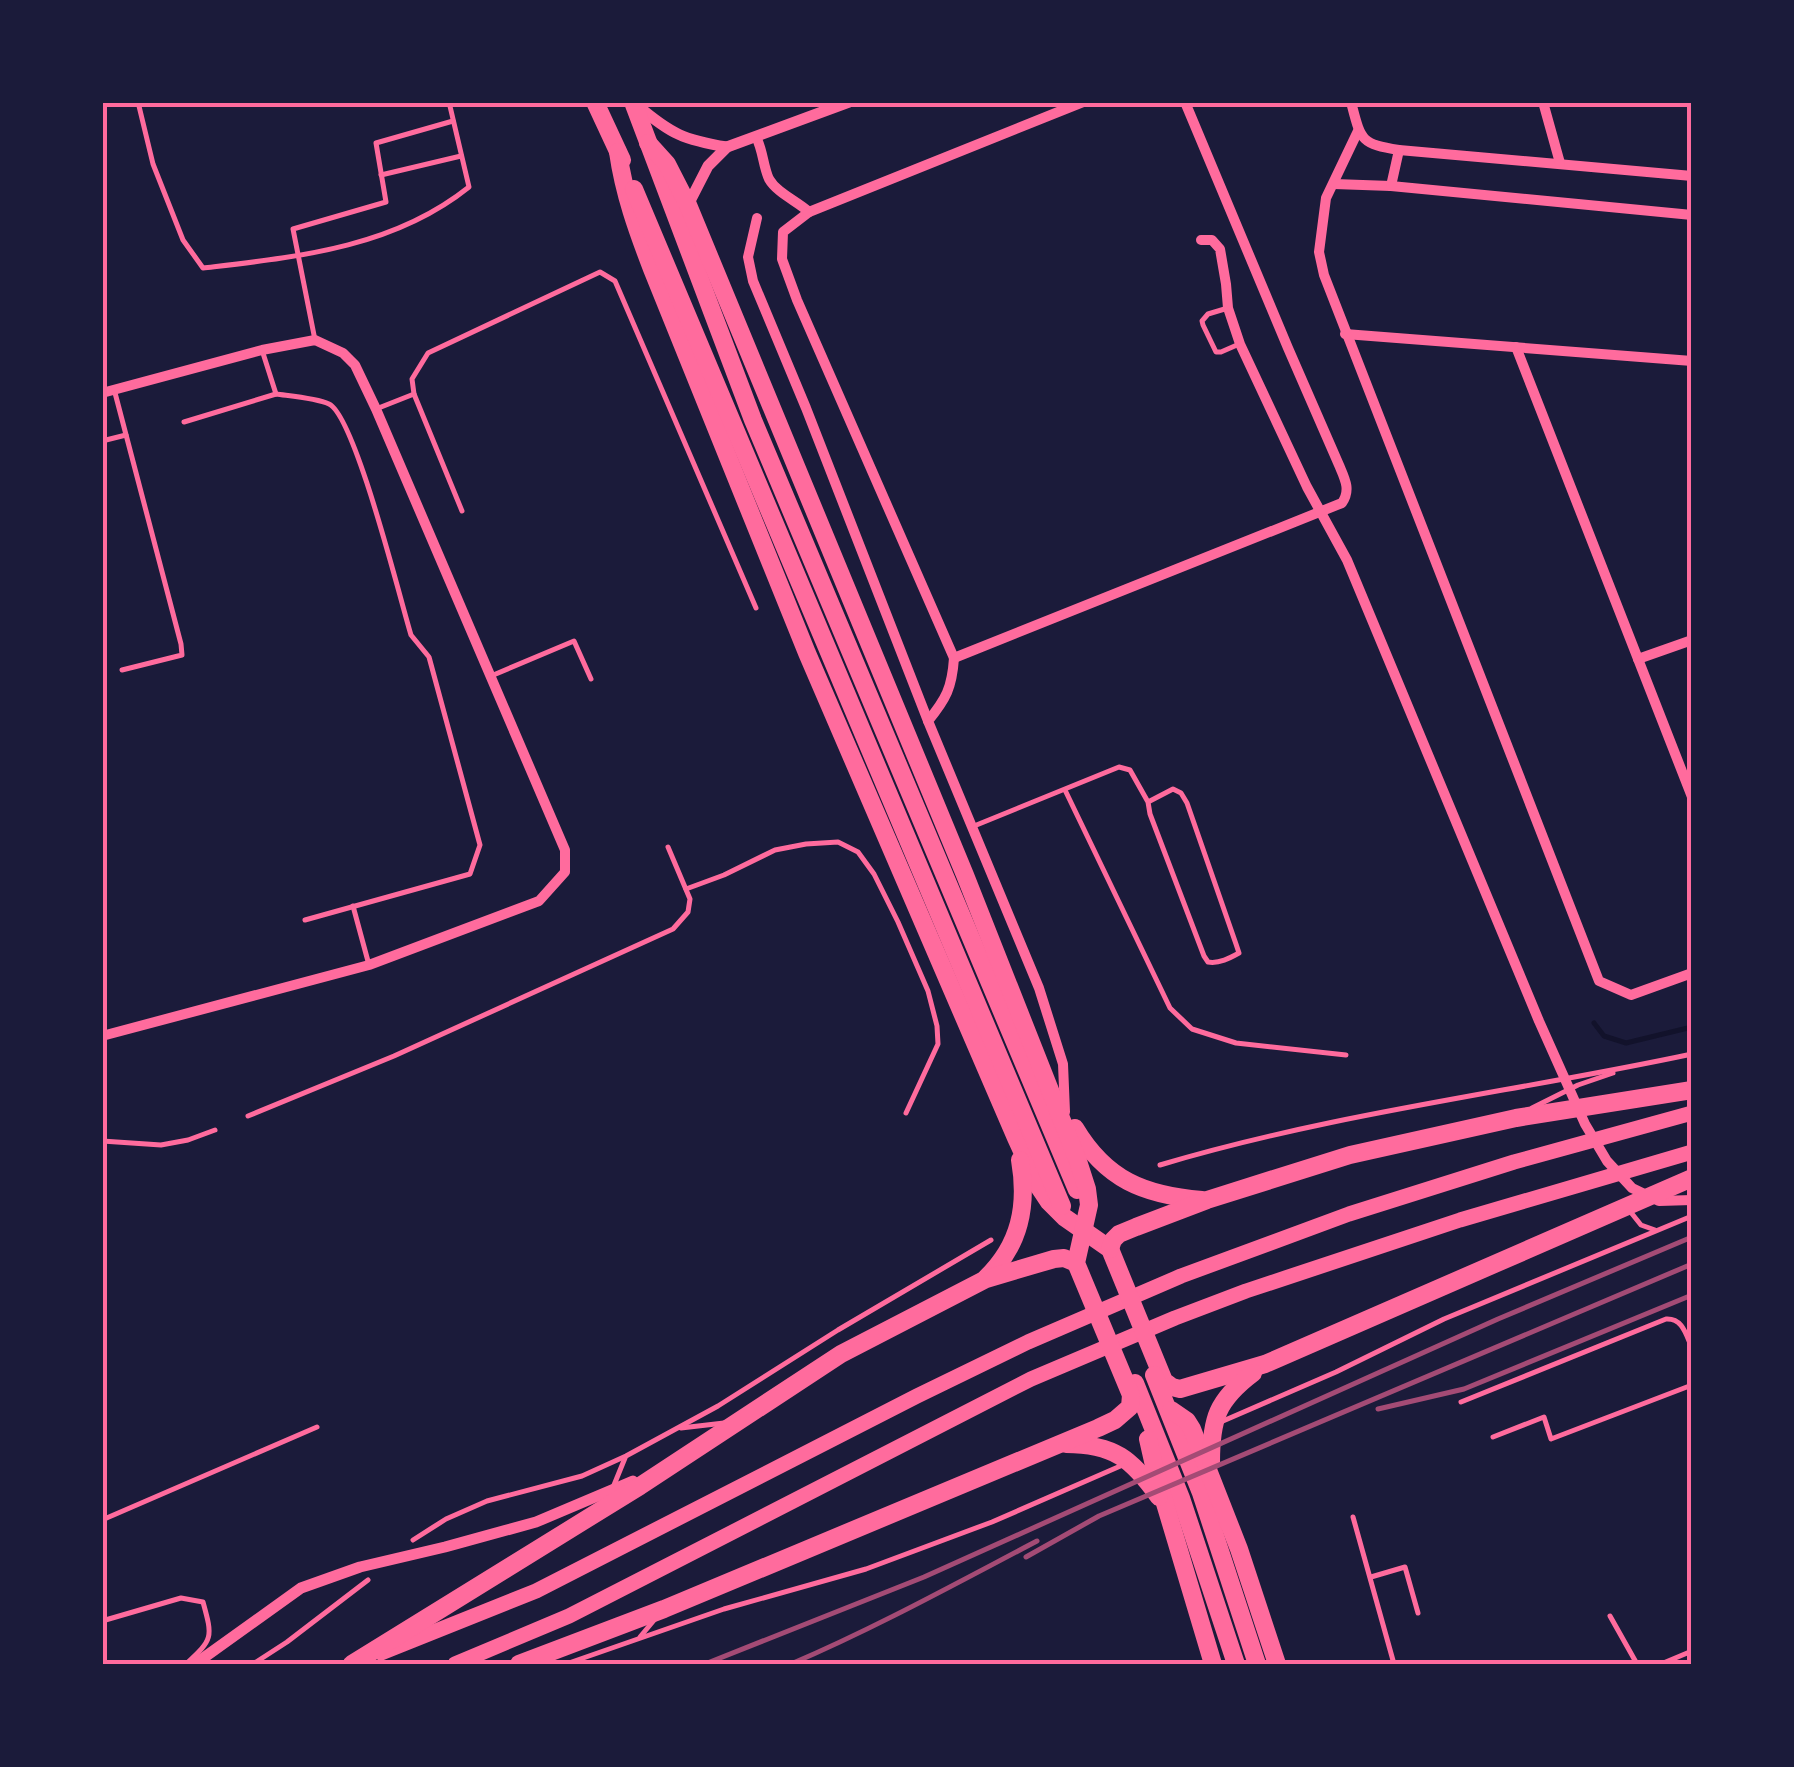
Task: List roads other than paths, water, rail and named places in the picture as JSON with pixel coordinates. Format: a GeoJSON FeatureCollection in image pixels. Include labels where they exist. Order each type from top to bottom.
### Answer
{"type":"FeatureCollection","features":[{"type":"Feature","properties":{"kind":"highway"},"geometry":{"type":"LineString","coordinates":[[596,102],[1130,1371],[1181,1498],[1236,1664]]}},
{"type":"Feature","properties":{"kind":"highway"},"geometry":{"type":"LineString","coordinates":[[634,102],[753,420],[1176,1425],[1257,1664]]}},
{"type":"Feature","properties":{"kind":"highway"},"geometry":{"type":"LineString","coordinates":[[518,1664],[664,1609],[1060,1444],[1124,1414],[1130,1407],[1131,1395],[1076,1264],[1089,1205],[1087,1188],[966,875],[688,204],[667,164],[648,143]]}},
{"type":"Feature","properties":{"kind":"highway"},"geometry":{"type":"LineString","coordinates":[[618,152],[632,218],[659,288],[807,653],[1016,1138],[1049,1202],[1110,1249],[1172,1385]]}},
{"type":"Feature","properties":{"kind":"highway"},"geometry":{"type":"LineString","coordinates":[[1042,1072],[1087,1148],[1114,1174],[1169,1197],[1206,1200]]}},
{"type":"Feature","properties":{"kind":"highway"},"geometry":{"type":"LineString","coordinates":[[1110,1249],[1119,1234],[1136,1227],[1206,1200],[1350,1155],[1516,1118],[1692,1090]]}},
{"type":"Feature","properties":{"kind":"highway"},"geometry":{"type":"LineString","coordinates":[[352,1664],[536,1590],[916,1396],[1028,1342],[1182,1276],[1348,1214],[1514,1162],[1692,1113]]}},
{"type":"Feature","properties":{"kind":"highway"},"geometry":{"type":"LineString","coordinates":[[986,1278],[1008,1254],[1023,1212],[1016,1138]]}},
{"type":"Feature","properties":{"kind":"highway"},"geometry":{"type":"LineString","coordinates":[[456,1664],[569,1616],[1030,1379],[1174,1318],[1460,1220],[1692,1152]]}},
{"type":"Feature","properties":{"kind":"highway"},"geometry":{"type":"LineString","coordinates":[[1213,1664],[1149,1448],[1148,1435],[1156,1404],[1172,1385],[1265,1364],[1692,1178]]}},
{"type":"Feature","properties":{"kind":"highway"},"geometry":{"type":"LineString","coordinates":[[352,1664],[842,1354],[986,1278],[1054,1259],[1064,1258],[1076,1264]]}},
{"type":"Feature","properties":{"kind":"highway"},"geometry":{"type":"LineString","coordinates":[[1213,1480],[1211,1438],[1218,1410],[1239,1383],[1265,1364]]}},
{"type":"Feature","properties":{"kind":"highway"},"geometry":{"type":"LineString","coordinates":[[1131,1395],[1187,1421],[1213,1480],[1277,1664]]}},
{"type":"Feature","properties":{"kind":"highway"},"geometry":{"type":"LineString","coordinates":[[1060,1444],[1087,1444],[1121,1454],[1150,1484],[1167,1510]]}},
{"type":"Feature","properties":{"kind":"street"},"geometry":{"type":"LineString","coordinates":[[634,102],[676,135],[727,148]]}},
{"type":"Feature","properties":{"kind":"street"},"geometry":{"type":"LineString","coordinates":[[688,204],[708,166],[727,148],[849,102]]}},
{"type":"Feature","properties":{"kind":"street"},"geometry":{"type":"LineString","coordinates":[[928,722],[945,700],[953,681],[954,658],[804,318],[782,259],[783,232],[809,212],[1083,102]]}},
{"type":"Feature","properties":{"kind":"street"},"geometry":{"type":"LineString","coordinates":[[954,658],[1342,502],[1348,495],[1340,466],[1185,102]]}},
{"type":"Feature","properties":{"kind":"street"},"geometry":{"type":"LineString","coordinates":[[1351,102],[1358,131],[1372,146],[1692,176]]}},
{"type":"Feature","properties":{"kind":"street"},"geometry":{"type":"LineString","coordinates":[[1544,102],[1560,163]]}},
{"type":"Feature","properties":{"kind":"street"},"geometry":{"type":"LineString","coordinates":[[1358,131],[1326,198],[1319,252],[1324,275],[1599,981],[1631,995],[1692,973]]}},
{"type":"Feature","properties":{"kind":"street"},"geometry":{"type":"LineString","coordinates":[[756,137],[767,176],[776,189],[809,212]]}},
{"type":"Feature","properties":{"kind":"street"},"geometry":{"type":"LineString","coordinates":[[1391,186],[1399,150]]}},
{"type":"Feature","properties":{"kind":"street"},"geometry":{"type":"LineString","coordinates":[[1334,184],[1692,215]]}},
{"type":"Feature","properties":{"kind":"street"},"geometry":{"type":"LineString","coordinates":[[757,218],[748,256],[753,281],[928,722],[1039,988],[1057,1040],[1066,1112]]}},
{"type":"Feature","properties":{"kind":"street"},"geometry":{"type":"LineString","coordinates":[[1201,240],[1212,240],[1220,249],[1228,308],[1240,344],[1307,487],[1347,560],[1585,1124],[1607,1161],[1632,1188],[1659,1200],[1692,1200]]}},
{"type":"Feature","properties":{"kind":"street"},"geometry":{"type":"LineString","coordinates":[[1345,334],[1692,361]]}},
{"type":"Feature","properties":{"kind":"street"},"geometry":{"type":"LineString","coordinates":[[102,1036],[368,965],[539,902],[564,872],[565,850],[355,365],[342,353],[314,340],[108,391]]}},
{"type":"Feature","properties":{"kind":"street"},"geometry":{"type":"LineString","coordinates":[[1516,347],[1692,797]]}},
{"type":"Feature","properties":{"kind":"street"},"geometry":{"type":"LineString","coordinates":[[1638,660],[1692,640]]}},
{"type":"Feature","properties":{"kind":"street"},"geometry":{"type":"LineString","coordinates":[[195,1664],[301,1588],[360,1567],[536,1522],[611,1492],[694,1450]]}},
{"type":"Feature","properties":{"kind":"lane"},"geometry":{"type":"LineString","coordinates":[[138,102],[153,164],[171,210],[184,240],[203,268],[297,257],[386,234],[448,204],[469,186],[450,102]]}},
{"type":"Feature","properties":{"kind":"lane"},"geometry":{"type":"LineString","coordinates":[[314,340],[293,229],[386,202],[376,143],[454,120]]}},
{"type":"Feature","properties":{"kind":"lane"},"geometry":{"type":"LineString","coordinates":[[382,175],[462,156]]}},
{"type":"Feature","properties":{"kind":"lane"},"geometry":{"type":"LineString","coordinates":[[462,510],[414,394],[412,379],[428,354],[600,272],[616,281],[756,608]]}},
{"type":"Feature","properties":{"kind":"lane"},"geometry":{"type":"LineString","coordinates":[[1228,308],[1208,314],[1203,325],[1216,352],[1240,344]]}},
{"type":"Feature","properties":{"kind":"lane"},"geometry":{"type":"LineString","coordinates":[[262,350],[276,394]]}},
{"type":"Feature","properties":{"kind":"lane"},"geometry":{"type":"LineString","coordinates":[[108,391],[126,435],[182,644],[182,654],[122,670]]}},
{"type":"Feature","properties":{"kind":"lane"},"geometry":{"type":"LineString","coordinates":[[184,422],[276,394],[330,404],[341,415],[355,446],[411,635],[428,657],[480,844],[470,874],[305,920]]}},
{"type":"Feature","properties":{"kind":"lane"},"geometry":{"type":"LineString","coordinates":[[376,409],[414,394]]}},
{"type":"Feature","properties":{"kind":"lane"},"geometry":{"type":"LineString","coordinates":[[102,441],[126,435]]}},
{"type":"Feature","properties":{"kind":"lane"},"geometry":{"type":"LineString","coordinates":[[491,676],[574,641],[591,679]]}},
{"type":"Feature","properties":{"kind":"lane"},"geometry":{"type":"LineString","coordinates":[[972,827],[1119,767],[1130,770],[1148,802],[1204,956],[1214,963],[1231,958],[1238,953],[1236,944],[1181,793],[1173,789],[1148,802]]}},
{"type":"Feature","properties":{"kind":"lane"},"geometry":{"type":"LineString","coordinates":[[1066,790],[1170,1008],[1192,1029],[1236,1043],[1346,1055]]}},
{"type":"Feature","properties":{"kind":"lane"},"geometry":{"type":"LineString","coordinates":[[686,888],[775,850],[838,842],[858,852],[898,922],[928,992],[937,1026],[938,1044],[906,1113]]}},
{"type":"Feature","properties":{"kind":"lane"},"geometry":{"type":"LineString","coordinates":[[248,1116],[394,1056],[673,930],[688,912],[690,899],[668,847]]}},
{"type":"Feature","properties":{"kind":"lane"},"geometry":{"type":"LineString","coordinates":[[354,906],[368,965]]}},
{"type":"Feature","properties":{"kind":"lane"},"geometry":{"type":"LineString","coordinates":[[1160,1166],[1403,1107],[1692,1054]]}},
{"type":"Feature","properties":{"kind":"lane"},"geometry":{"type":"LineString","coordinates":[[1516,1118],[1578,1085],[1632,1067]]}},
{"type":"Feature","properties":{"kind":"lane"},"geometry":{"type":"LineString","coordinates":[[102,1141],[161,1145],[215,1130]]}},
{"type":"Feature","properties":{"kind":"lane"},"geometry":{"type":"LineString","coordinates":[[1626,1207],[1641,1224],[1658,1231]]}},
{"type":"Feature","properties":{"kind":"lane"},"geometry":{"type":"LineString","coordinates":[[566,1664],[724,1609],[866,1570],[992,1522],[1336,1372],[1444,1319],[1692,1216]]}},
{"type":"Feature","properties":{"kind":"lane"},"geometry":{"type":"LineString","coordinates":[[413,1540],[446,1519],[487,1502],[582,1476],[626,1456],[718,1406],[991,1240]]}},
{"type":"Feature","properties":{"kind":"lane"},"geometry":{"type":"LineString","coordinates":[[1461,1402],[1666,1319],[1674,1318],[1680,1323],[1692,1348]]}},
{"type":"Feature","properties":{"kind":"lane"},"geometry":{"type":"LineString","coordinates":[[1493,1437],[1544,1418],[1551,1439],[1692,1384]]}},
{"type":"Feature","properties":{"kind":"lane"},"geometry":{"type":"LineString","coordinates":[[678,1428],[738,1422]]}},
{"type":"Feature","properties":{"kind":"lane"},"geometry":{"type":"LineString","coordinates":[[102,1520],[317,1427]]}},
{"type":"Feature","properties":{"kind":"lane"},"geometry":{"type":"LineString","coordinates":[[611,1492],[626,1456]]}},
{"type":"Feature","properties":{"kind":"lane"},"geometry":{"type":"LineString","coordinates":[[1353,1518],[1394,1664]]}},
{"type":"Feature","properties":{"kind":"lane"},"geometry":{"type":"LineString","coordinates":[[1371,1576],[1405,1568],[1418,1613]]}},
{"type":"Feature","properties":{"kind":"lane"},"geometry":{"type":"LineString","coordinates":[[253,1664],[368,1580]]}},
{"type":"Feature","properties":{"kind":"lane"},"geometry":{"type":"LineString","coordinates":[[102,1620],[181,1598],[203,1602],[210,1629],[206,1646],[186,1664]]}},
{"type":"Feature","properties":{"kind":"lane"},"geometry":{"type":"LineString","coordinates":[[638,1638],[664,1609]]}},
{"type":"Feature","properties":{"kind":"lane"},"geometry":{"type":"LineString","coordinates":[[1610,1616],[1637,1664]]}},
{"type":"Feature","properties":{"kind":"lane"},"geometry":{"type":"LineString","coordinates":[[1662,1664],[1692,1651]]}},
{"type":"Feature","properties":{"kind":"waterway"},"geometry":{"type":"LineString","coordinates":[[1594,1023],[1604,1036],[1626,1043],[1692,1027]]}},
{"type":"Feature","properties":{"kind":"railway"},"geometry":{"type":"LineString","coordinates":[[705,1664],[924,1577],[1498,1319],[1692,1237]]}},
{"type":"Feature","properties":{"kind":"railway"},"geometry":{"type":"LineString","coordinates":[[1026,1557],[1099,1516],[1692,1264]]}},
{"type":"Feature","properties":{"kind":"railway"},"geometry":{"type":"LineString","coordinates":[[1378,1409],[1464,1389],[1692,1295]]}},
{"type":"Feature","properties":{"kind":"railway"},"geometry":{"type":"LineString","coordinates":[[791,1664],[884,1621],[1037,1541]]}}]}
